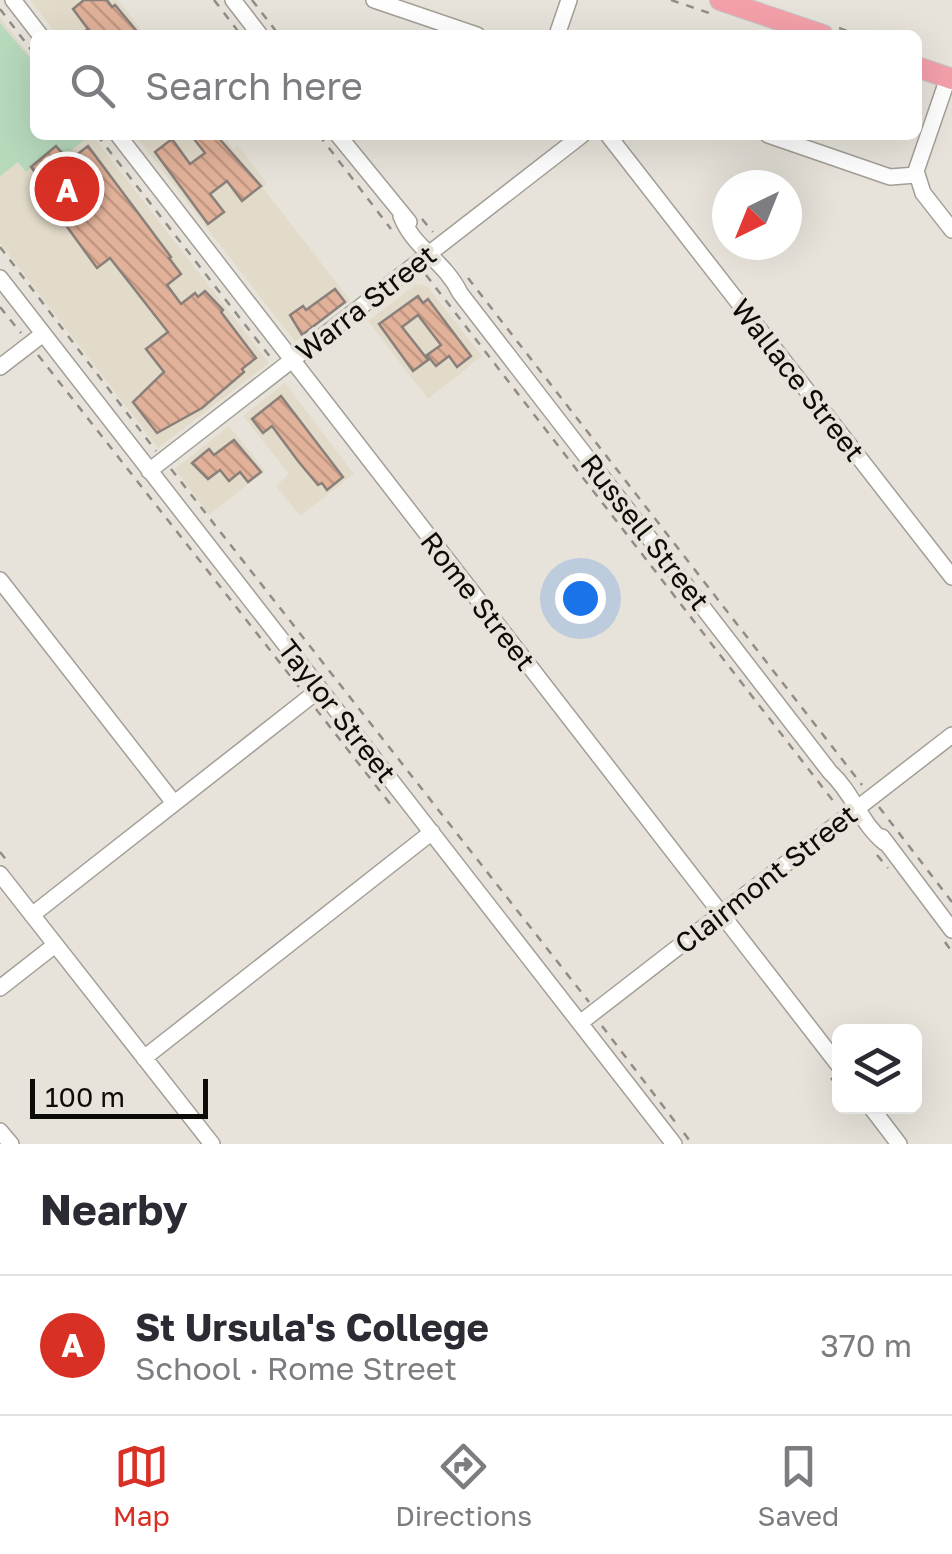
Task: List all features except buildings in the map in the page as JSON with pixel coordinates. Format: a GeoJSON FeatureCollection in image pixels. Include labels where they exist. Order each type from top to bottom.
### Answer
{"type":"FeatureCollection","features":[{"type":"Feature","properties":{"kind":"main road"},"geometry":{"type":"LineString","coordinates":[[720,0],[808,30]]}},
{"type":"Feature","properties":{"kind":"main road"},"geometry":{"type":"LineString","coordinates":[[922,69],[950,78]]}},
{"type":"Feature","properties":{"kind":"street"},"geometry":{"type":"LineString","coordinates":[[13,0],[36,30]]}},
{"type":"Feature","properties":{"kind":"street"},"geometry":{"type":"LineString","coordinates":[[234,0],[256,30]]}},
{"type":"Feature","properties":{"kind":"street"},"geometry":{"type":"LineString","coordinates":[[374,0],[462,30]]}},
{"type":"Feature","properties":{"kind":"street"},"geometry":{"type":"LineString","coordinates":[[559,30],[568,0]]}},
{"type":"Feature","properties":{"kind":"street"},"geometry":{"type":"LineString","coordinates":[[950,78],[918,157],[916,175],[923,193],[946,209],[952,230]]}},
{"type":"Feature","properties":{"kind":"street","name":"Rome Street"},"geometry":{"type":"LineString","coordinates":[[122,140],[286,364],[832,1057]]}},
{"type":"Feature","properties":{"kind":"street","name":"Russell Street"},"geometry":{"type":"LineString","coordinates":[[342,140],[400,216],[423,258],[460,293],[830,772],[868,814],[877,826],[880,848],[946,934]]}},
{"type":"Feature","properties":{"kind":"street","name":"Warra Street"},"geometry":{"type":"LineString","coordinates":[[156,465],[576,140]]}},
{"type":"Feature","properties":{"kind":"street","name":"Wallace Street"},"geometry":{"type":"LineString","coordinates":[[612,140],[952,577]]}},
{"type":"Feature","properties":{"kind":"street"},"geometry":{"type":"LineString","coordinates":[[783,140],[890,177],[916,175]]}},
{"type":"Feature","properties":{"kind":"street","name":"Taylor Street"},"geometry":{"type":"LineString","coordinates":[[0,278],[156,465],[314,694],[432,832],[673,1143]]}},
{"type":"Feature","properties":{"kind":"street"},"geometry":{"type":"LineString","coordinates":[[0,367],[43,334]]}},
{"type":"Feature","properties":{"kind":"street"},"geometry":{"type":"LineString","coordinates":[[0,580],[174,803]]}},
{"type":"Feature","properties":{"kind":"street"},"geometry":{"type":"LineString","coordinates":[[32,915],[314,694]]}},
{"type":"Feature","properties":{"kind":"street","name":"Clairmont Street"},"geometry":{"type":"LineString","coordinates":[[580,1023],[952,735]]}},
{"type":"Feature","properties":{"kind":"street"},"geometry":{"type":"LineString","coordinates":[[144,1058],[432,832]]}},
{"type":"Feature","properties":{"kind":"street"},"geometry":{"type":"LineString","coordinates":[[0,874],[212,1144]]}},
{"type":"Feature","properties":{"kind":"street"},"geometry":{"type":"LineString","coordinates":[[0,988],[55,945]]}},
{"type":"Feature","properties":{"kind":"street"},"geometry":{"type":"LineString","coordinates":[[876,1114],[900,1144]]}},
{"type":"Feature","properties":{"kind":"street"},"geometry":{"type":"LineString","coordinates":[[0,1131],[10,1144]]}},
{"type":"Feature","properties":{"kind":"path"},"geometry":{"type":"LineString","coordinates":[[214,0],[237,30]]}},
{"type":"Feature","properties":{"kind":"path"},"geometry":{"type":"LineString","coordinates":[[252,0],[275,30]]}},
{"type":"Feature","properties":{"kind":"path"},"geometry":{"type":"LineString","coordinates":[[0,10],[30,49]]}},
{"type":"Feature","properties":{"kind":"path"},"geometry":{"type":"LineString","coordinates":[[101,140],[286,364]]}},
{"type":"Feature","properties":{"kind":"path"},"geometry":{"type":"LineString","coordinates":[[322,140],[395,233]]}},
{"type":"Feature","properties":{"kind":"path"},"geometry":{"type":"LineString","coordinates":[[0,247],[156,465],[595,1012],[599,1023],[692,1144]]}},
{"type":"Feature","properties":{"kind":"path"},"geometry":{"type":"LineString","coordinates":[[423,258],[858,807],[952,902]]}},
{"type":"Feature","properties":{"kind":"path"},"geometry":{"type":"LineString","coordinates":[[459,267],[858,807]]}},
{"type":"Feature","properties":{"kind":"path"},"geometry":{"type":"LineString","coordinates":[[0,307],[314,694],[392,805]]}},
{"type":"Feature","properties":{"kind":"path"},"geometry":{"type":"LineString","coordinates":[[880,848],[886,867]]}},
{"type":"Feature","properties":{"kind":"path"},"geometry":{"type":"LineString","coordinates":[[946,934],[952,952]]}},
{"type":"Feature","properties":{"kind":"shaded area"},"geometry":{"type":"Polygon","coordinates":[[[30,0],[118,0],[141,30],[53,30],[30,0]]]}},
{"type":"Feature","properties":{"kind":"shaded area"},"geometry":{"type":"Polygon","coordinates":[[[0,17],[30,56],[30,140],[96,140],[269,363],[158,448],[0,243],[0,17]]]}},
{"type":"Feature","properties":{"kind":"shaded area"},"geometry":{"type":"Polygon","coordinates":[[[139,140],[227,140],[233,149],[238,146],[267,183],[263,188],[350,300],[295,342],[139,140]]]}},
{"type":"Feature","properties":{"kind":"shaded area"},"geometry":{"type":"Polygon","coordinates":[[[416,284],[427,286],[482,356],[428,399],[368,321],[416,284]]]}},
{"type":"Feature","properties":{"kind":"shaded area"},"geometry":{"type":"Polygon","coordinates":[[[285,383],[354,474],[300,516],[276,486],[289,474],[243,416],[285,383]]]}},
{"type":"Feature","properties":{"kind":"shaded area"},"geometry":{"type":"Polygon","coordinates":[[[229,426],[265,471],[209,515],[175,469],[229,426]]]}},
{"type":"Feature","properties":{"kind":"green space"},"geometry":{"type":"Polygon","coordinates":[[[0,23],[30,58],[30,140],[85,140],[37,175],[31,168],[26,172],[18,162],[0,176],[0,23]]]}},
{"type":"Feature","properties":{"kind":"place","name":"St Ursula's College"},"geometry":{"type":"Point","coordinates":[67,189]}}]}
